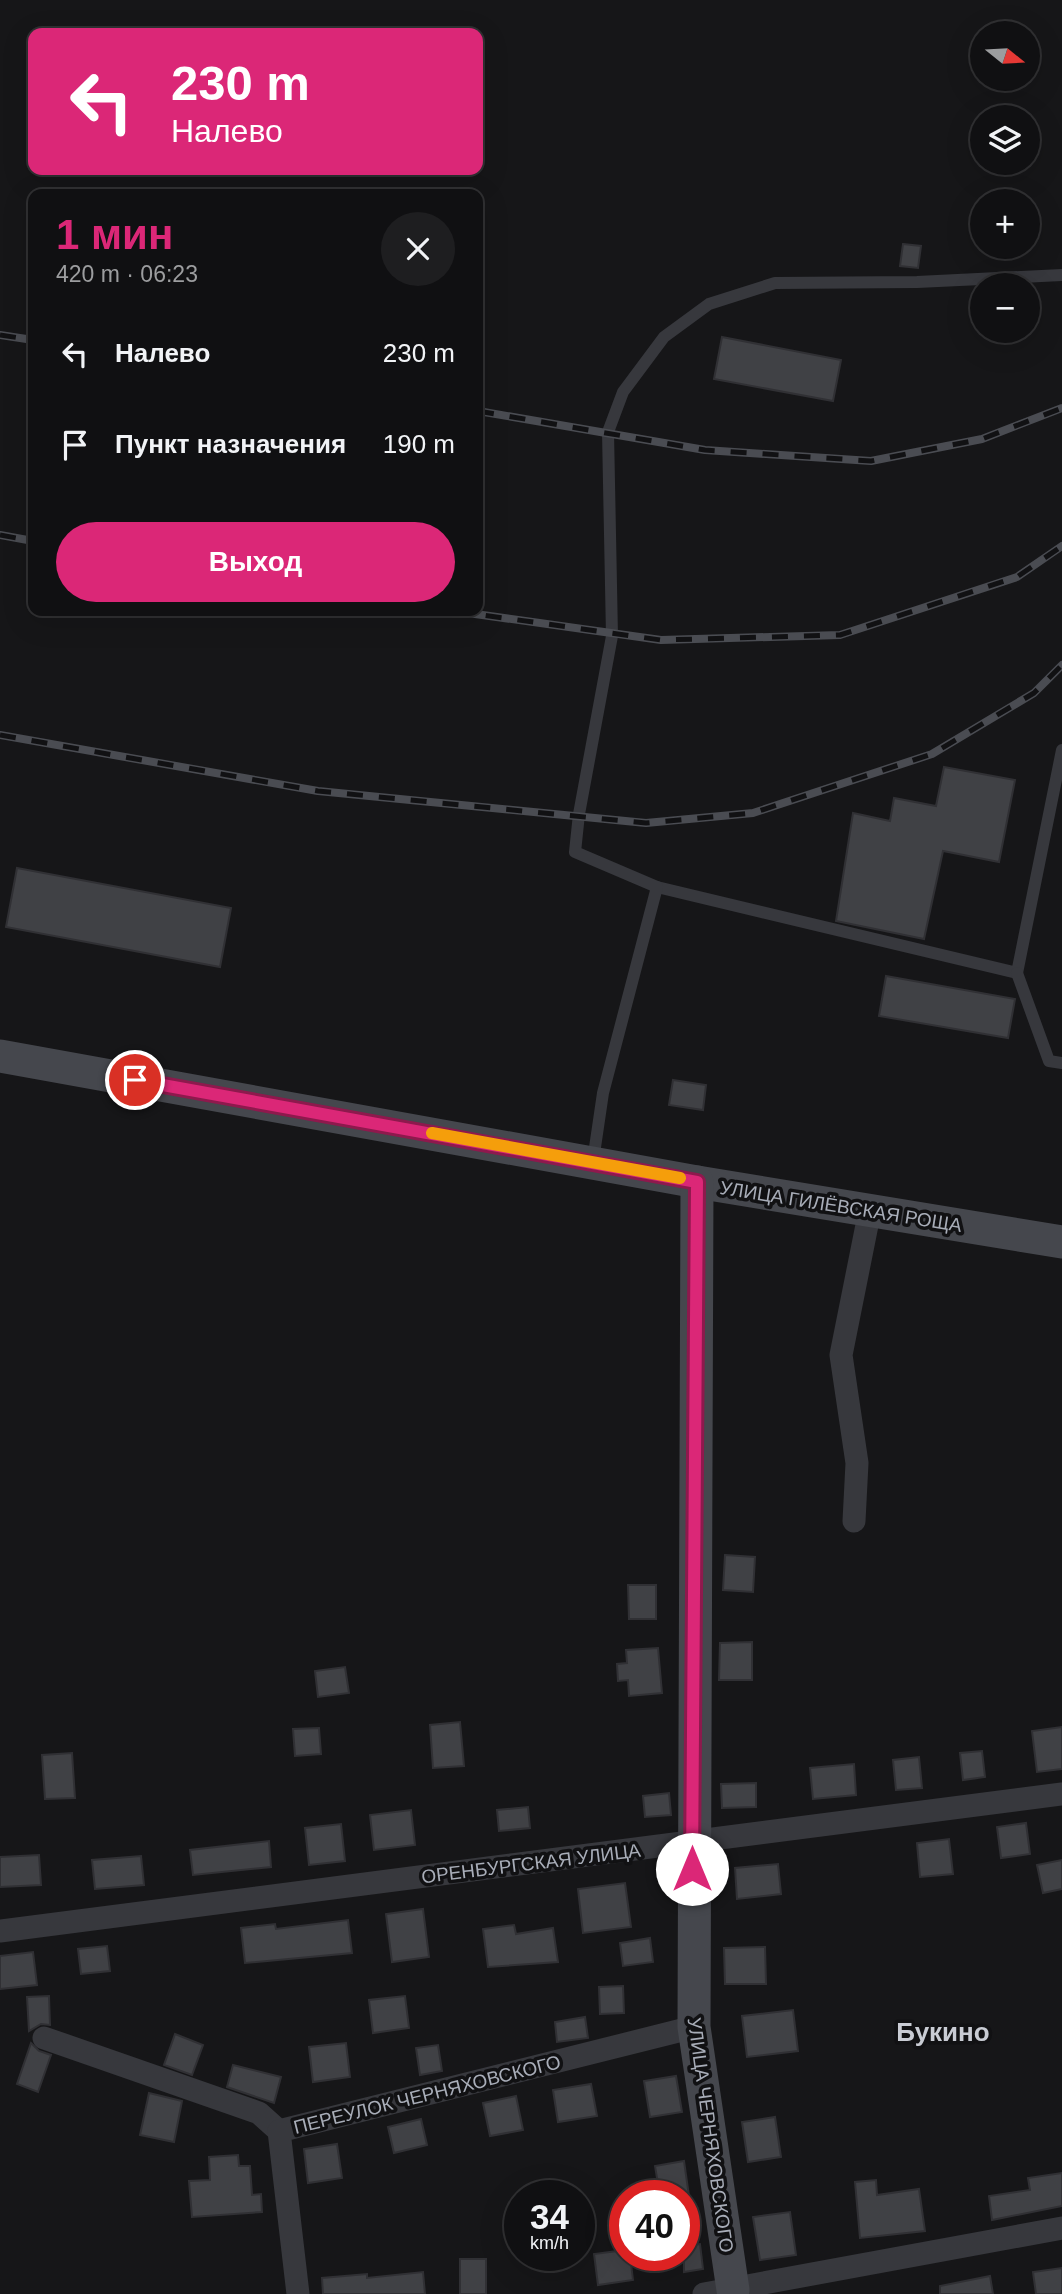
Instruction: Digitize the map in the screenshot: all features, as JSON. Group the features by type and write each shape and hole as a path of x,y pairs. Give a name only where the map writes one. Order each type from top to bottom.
{"street":[{"name":"УЛИЦА ГИЛЁВСКАЯ РОЩА","path":"0,1056 593,1161 697,1182 1062,1242"},
{"name":"УЛИЦА ЧЕРНЯХОВСКОГО","path":"697,1182 692,1843 694,2027 718,2292"},
{"path":"855,1521 857,1463 841,1355 870,1210"},
{"name":"ОРЕНБУРГСКАЯ УЛИЦА","path":"0,1931 1062,1794"},
{"name":"ПЕРЕУЛОК ЧЕРНЯХОВСКОГО","path":"298,2294 279,2131 694,2027"},
{"path":"44,2038 259,2113 279,2131"},
{"path":"718,2292 1062,2228"}],"lane":[{"path":"1017,973 656,887 575,852 579,814 612,636 608,432 623,392 664,337 709,304 775,284 917,282 1062,275"},
{"path":"1062,750 1017,973 1049,1060 1062,1063"},
{"path":"593,1161 603,1093 656,887"}],"building":[{"path":"903,244 921,246 918,268 900,266"},
{"path":"722,337 841,360 833,401 714,379"},
{"path":"944,767 1015,780 999,862 943,851 924,939 836,921 853,813 890,821 894,798 936,806"},
{"path":"17,868 231,908 220,967 6,927"},
{"path":"886,976 1015,999 1008,1038 879,1016"},
{"path":"673,1080 706,1085 703,1110 669,1105"},
{"path":"725,1555 755,1557 753,1592 723,1590"},
{"path":"628,1585 656,1585 656,1619 629,1619"},
{"path":"752,1642 752,1680 719,1680 720,1643"},
{"path":"658,1648 662,1693 629,1696 628,1680 618,1681 617,1664 627,1663 626,1650"},
{"path":"345,1667 349,1693 318,1697 315,1671"},
{"path":"460,1722 464,1766 433,1768 430,1725"},
{"path":"1062,1727 1062,1769 1037,1772 1032,1731"},
{"path":"319,1728 321,1754 295,1756 293,1729"},
{"path":"982,1751 985,1777 963,1780 960,1753"},
{"path":"72,1753 75,1798 45,1799 42,1755"},
{"path":"919,1757 922,1788 896,1790 893,1760"},
{"path":"854,1764 856,1795 813,1799 810,1768"},
{"path":"756,1783 756,1807 722,1808 721,1784"},
{"path":"669,1793 671,1815 645,1817 643,1796"},
{"path":"528,1807 530,1828 499,1831 497,1810"},
{"path":"411,1810 415,1845 374,1850 370,1815"},
{"path":"1026,1823 1030,1854 1001,1858 997,1827"},
{"path":"341,1824 345,1861 309,1865 305,1828"},
{"path":"949,1839 953,1874 920,1877 917,1843"},
{"path":"269,1841 271,1867 193,1875 190,1850"},
{"path":"39,1855 41,1885 0,1887 0,1857"},
{"path":"141,1856 144,1885 95,1889 92,1860"},
{"path":"1062,1860 1062,1889 1043,1893 1037,1865"},
{"path":"778,1864 781,1894 737,1899 735,1868"},
{"path":"625,1883 631,1927 583,1933 578,1889"},
{"path":"423,1909 429,1957 392,1962 386,1914"},
{"path":"348,1920 352,1953 245,1963 241,1928 275,1924 276,1929"},
{"path":"514,1925 516,1934 553,1928 558,1962 488,1967 483,1929"},
{"path":"650,1938 653,1962 623,1966 620,1943"},
{"path":"107,1946 110,1971 81,1974 78,1949"},
{"path":"765,1947 766,1984 725,1984 724,1948"},
{"path":"33,1952 37,1985 0,1989 0,1956"},
{"path":"623,1986 624,2013 600,2014 599,1987"},
{"path":"49,1996 50,2025 41,2024 29,2031 27,1997"},
{"path":"405,1996 409,2028 373,2033 369,2000"},
{"path":"793,2010 798,2051 747,2057 742,2016"},
{"path":"585,2017 588,2038 557,2042 555,2022"},
{"path":"175,2034 203,2045 192,2075 164,2065"},
{"path":"31,2043 39,2051 51,2055 38,2092 17,2084"},
{"path":"346,2043 350,2077 313,2082 309,2047"},
{"path":"438,2045 442,2071 420,2075 416,2048"},
{"path":"233,2065 281,2077 274,2103 227,2087"},
{"path":"676,2076 682,2112 650,2117 644,2081"},
{"path":"591,2084 597,2116 558,2122 553,2090"},
{"path":"149,2093 182,2101 174,2142 140,2135"},
{"path":"516,2096 523,2130 490,2136 483,2103"},
{"path":"775,2117 781,2157 748,2162 742,2122"},
{"path":"421,2119 427,2145 394,2153 388,2127"},
{"path":"337,2144 342,2178 308,2183 304,2149"},
{"path":"238,2155 239,2166 250,2166 252,2195 261,2194 262,2212 192,2217 189,2181 210,2180 209,2157"},
{"path":"684,2161 687,2180 657,2180 655,2166"},
{"path":"1062,2173 1062,2206 992,2220 989,2196 1030,2190 1028,2178"},
{"path":"876,2180 877,2195 919,2189 925,2231 860,2238 855,2182"},
{"path":"790,2212 796,2255 760,2260 753,2217"},
{"path":"700,2244 703,2269 700,2269"},
{"path":"609,2252 609,2271 632,2271 633,2280 598,2285 595,2254"},
{"path":"460,2259 486,2259 486,2294 460,2294"},
{"path":"1062,2268 1062,2294 1036,2294 1033,2272"},
{"path":"423,2272 425,2294 323,2294 322,2278 367,2274 367,2278"},
{"path":"990,2276 993,2294 940,2294 940,2286"}],"railway":[{"path":"0,335 28,339"},
{"path":"483,412 705,450 871,461 982,439 1062,408"},
{"path":"0,535 28,540"},
{"path":"483,615 661,640 840,635 1017,577 1062,546"},
{"path":"0,735 318,791 646,823 753,813 932,754 1034,693 1062,665"}],"slow traffic":[{"path":"432,1133 680,1178"}],"district":[{"name":"Букино","path":"943,2032"}],"route":[{"path":"135,1080 697,1182 692,1869"}]}
